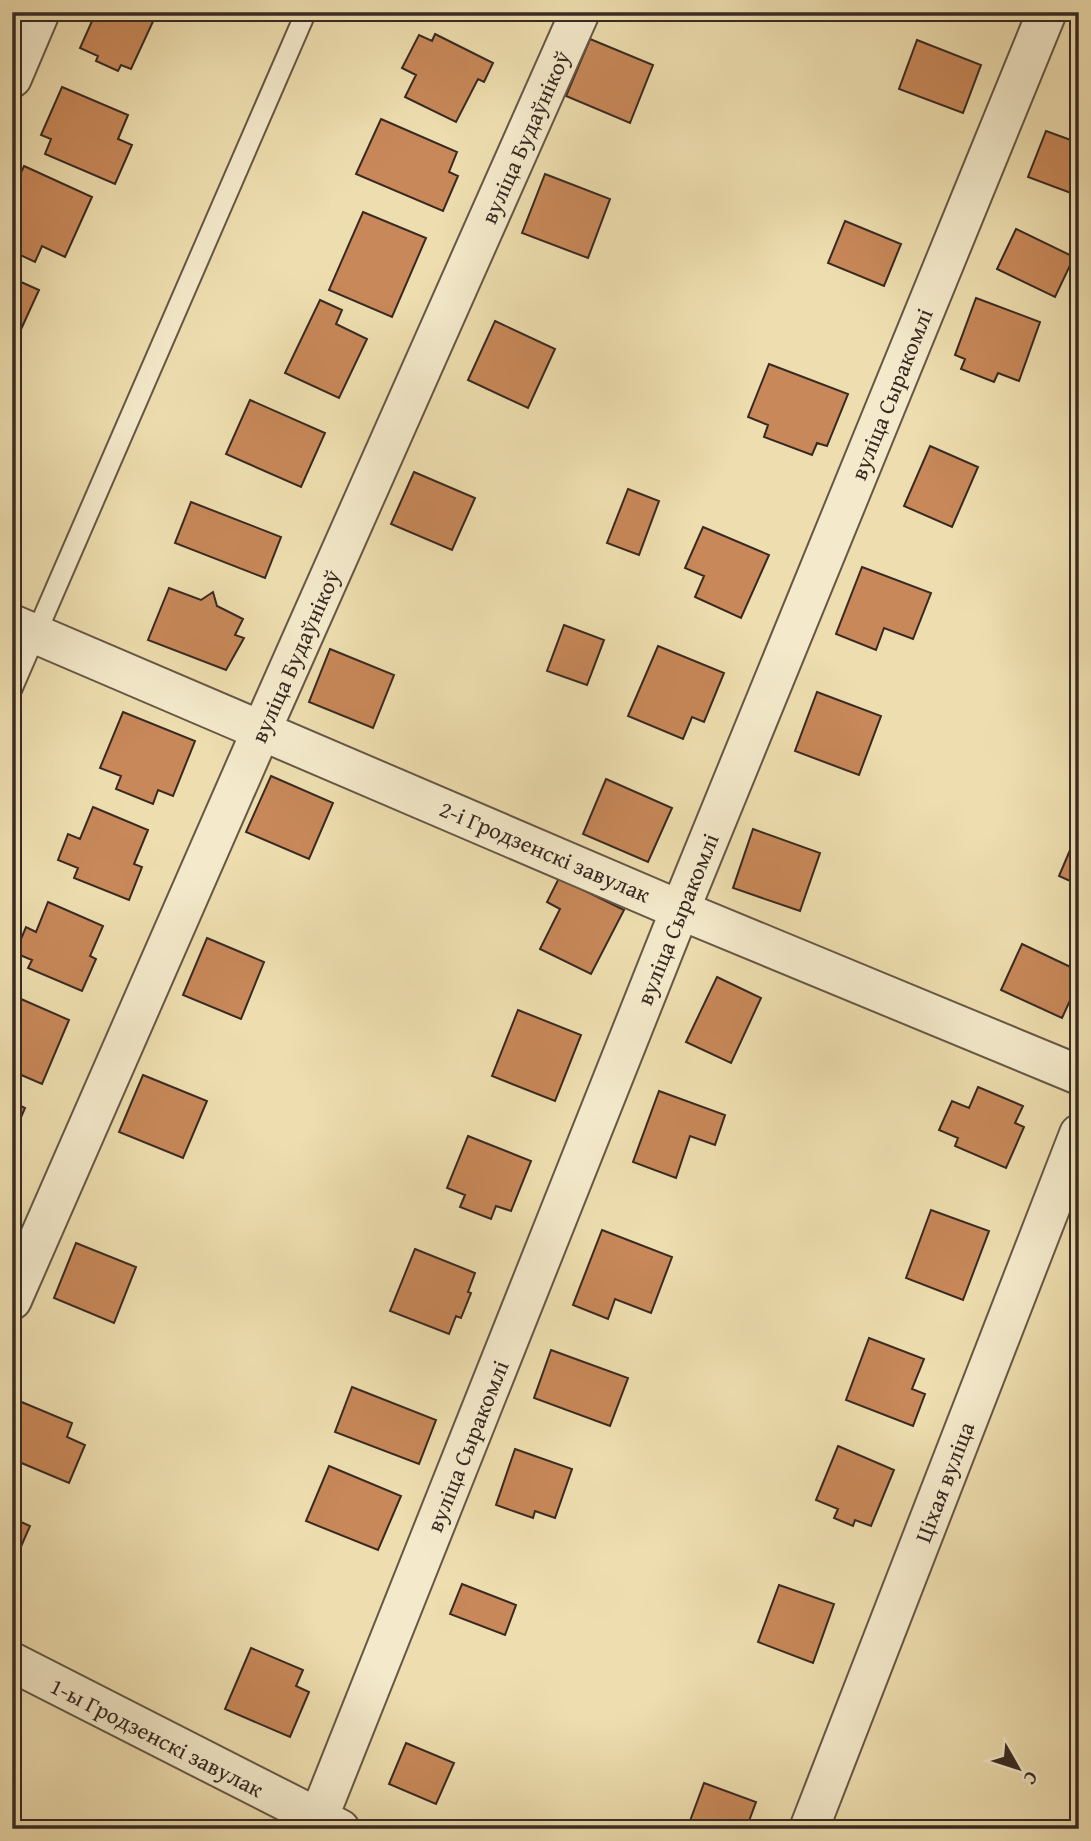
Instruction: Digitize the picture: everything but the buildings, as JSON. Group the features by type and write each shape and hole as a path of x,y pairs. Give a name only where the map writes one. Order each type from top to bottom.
{"street":[{"path":"12,78 40,12"},
{"name":"вуліца Будаўнікоў","path":"12,1300 580,12"},
{"name":"вуліца Сыракомлі","path":"324,1826 680,910 1047,12"},
{"name":"2-і Гродзенскі завулак","path":"24,629 680,910 1079,1075"},
{"name":"Ціхая вуліца","path":"809,1829 1079,1134"},
{"name":"1-ы Гродзенскі завулак","path":"12,1662 324,1826"}],"lane":[{"path":"12,689 24,629 306,12"}]}
